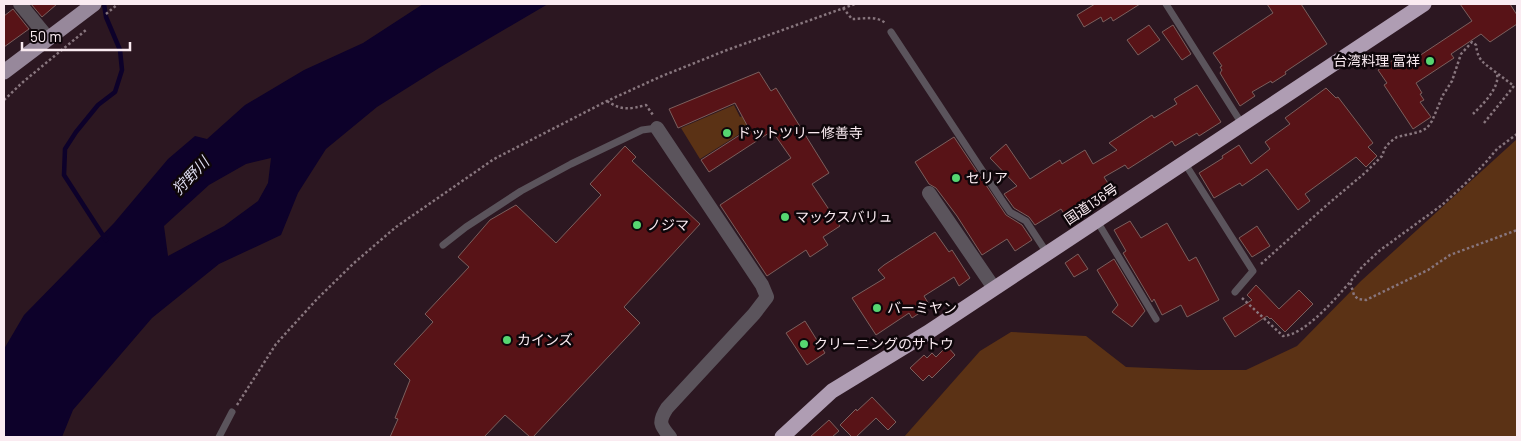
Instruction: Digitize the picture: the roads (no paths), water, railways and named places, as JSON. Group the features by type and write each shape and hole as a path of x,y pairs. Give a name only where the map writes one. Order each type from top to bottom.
{"highway":[{"name":"国道136号","path":"782,437 832,391 927,333 1424,4"}],"main road":[{"path":"4,72 48,38 94,10"}],"street":[{"path":"20,4 48,38"},
{"path":"657,128 762,285 768,297 667,408 661,417 661,426 670,437"},
{"path":"928,193 994,288"}],"lane":[{"path":"1166,4 1242,124"},
{"path":"891,32 1010,212 1026,221 1047,253"},
{"path":"442,245 521,191 571,164 642,130 657,128"},
{"path":"1184,162 1252,271 1235,292"},
{"path":"1096,220 1156,319"},
{"path":"219,437 232,412"}],"water":[{"name":"狩野川","path":"423,4 548,4 377,107 326,149 298,193 281,235 219,264 152,318 73,410 62,437 4,437 4,349 24,315 114,223 168,159 195,136 207,139 245,105 304,70 363,43","holes":["271,158 268,183 258,201 224,226 168,256 164,226 209,185 246,164"]}],"waterway":[{"path":"104,4 106,17 120,50 122,70 115,92 98,105 65,149 64,175 106,240"}],"place":[{"name":"台湾料理 富祥","path":"1430,61"},
{"name":"ドットツリー修善寺","path":"727,133"},
{"name":"セリア","path":"956,178"},
{"name":"マックスバリュ","path":"785,217"},
{"name":"ノジマ","path":"637,225"},
{"name":"バーミヤン","path":"877,308"},
{"name":"カインズ","path":"507,340"},
{"name":"クリーニングのサトウ","path":"804,344"}]}
